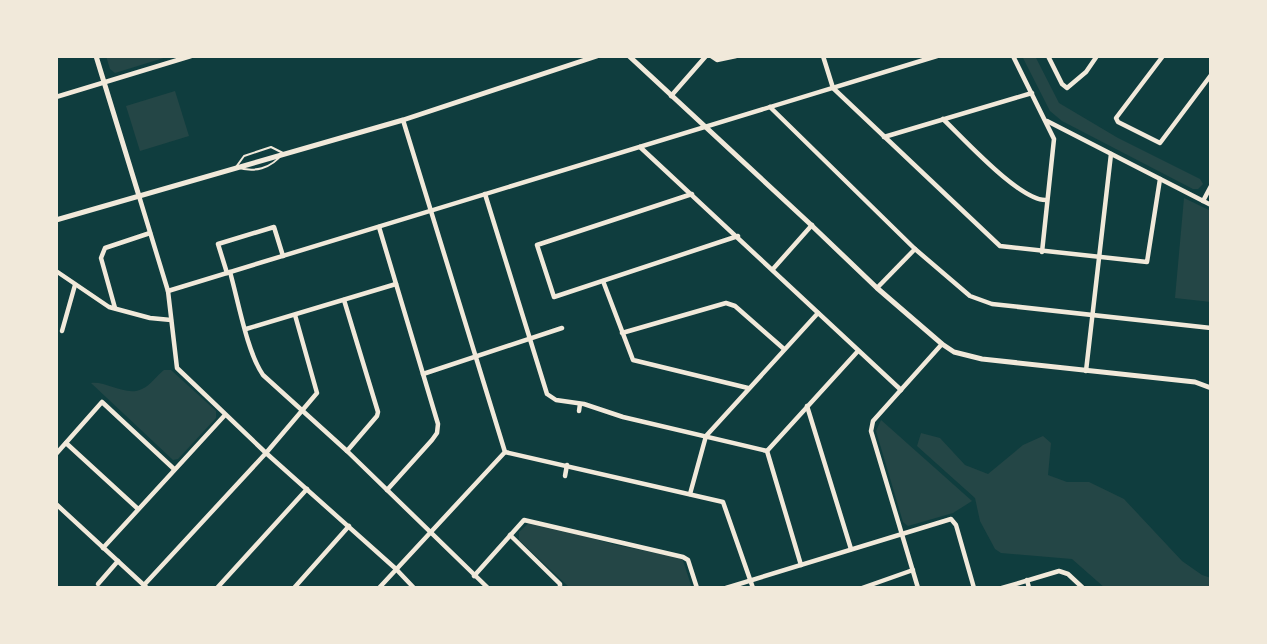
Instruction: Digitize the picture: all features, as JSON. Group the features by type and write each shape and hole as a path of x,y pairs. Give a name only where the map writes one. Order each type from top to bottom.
{"street":[{"path":"96,56 168,291 177,368 414,588"},
{"path":"56,97 191,56"},
{"path":"56,220 402,120 597,56"},
{"path":"629,56 877,288 954,352 982,359 1195,382 1211,388"},
{"path":"671,96 709,56 717,60 736,56"},
{"path":"823,56 833,88 1000,246 1147,262 1160,179"},
{"path":"168,291 937,56"},
{"path":"1013,56 1054,139 1042,252"},
{"path":"1048,56 1062,84 1067,88 1086,72 1097,56"},
{"path":"1163,56 1116,118 1118,122 1160,144 1211,75"},
{"path":"884,137 1032,93"},
{"path":"770,107 915,249 970,296 992,304 1211,328"},
{"path":"942,119 1019,190 1038,200 1046,200"},
{"path":"402,120 505,452"},
{"path":"1046,120 1211,205"},
{"path":"640,147 901,390"},
{"path":"1086,371 1111,154"},
{"path":"1203,201 1211,186"},
{"path":"485,194 547,394 556,400 767,451"},
{"path":"692,194 537,245 554,297 738,236"},
{"path":"773,269 812,225"},
{"path":"283,256 274,227 218,244 257,367 347,450 488,588"},
{"path":"379,227 438,424 437,433 387,490"},
{"path":"116,309 101,258 102,251 150,233"},
{"path":"877,288 915,249"},
{"path":"56,271 108,307 150,318 171,320"},
{"path":"603,281 633,360 748,388"},
{"path":"246,328 396,284"},
{"path":"62,331 75,285"},
{"path":"344,300 378,412 347,450"},
{"path":"622,333 726,303 735,306 784,349"},
{"path":"690,494 706,436 818,313"},
{"path":"56,503 146,586 304,411 317,393 295,315"},
{"path":"423,373 562,328"},
{"path":"918,588 871,431 873,421 942,344"},
{"path":"767,451 858,351"},
{"path":"56,454 102,402 174,468"},
{"path":"579,411 580,404"},
{"path":"807,406 851,550"},
{"path":"103,548 225,415"},
{"path":"66,443 138,509"},
{"path":"767,451 801,565"},
{"path":"505,452 723,502 753,588"},
{"path":"379,588 505,452"},
{"path":"565,476 567,466"},
{"path":"217,588 307,489"},
{"path":"726,588 951,519 956,525 974,588"},
{"path":"474,576 524,520 683,557 688,560 697,588"},
{"path":"294,588 349,526"},
{"path":"510,536 560,584 560,588"},
{"path":"98,584 118,561"},
{"path":"863,588 913,570"},
{"path":"1002,588 1059,571 1068,574 1083,588"},
{"path":"1027,580 1029,588"}],"lane":[{"path":"236,167 244,156 271,146 283,153"}],"shaded area":[{"path":"106,56 170,56 115,73 110,69"},
{"path":"1022,56 1035,56 1059,103 1118,138 1200,179 1203,184 1198,189 1193,189 1062,121 1050,111"},
{"path":"175,91 189,136 140,151 126,106"},
{"path":"1184,198 1211,211 1211,302 1175,298"},
{"path":"164,370 171,370 216,411 216,418 178,459 173,460 91,383 136,391 148,385"},
{"path":"881,420 972,501 953,513 908,526 903,522 876,431"},
{"path":"921,433 940,438 965,465 988,474 1023,445 1043,436 1051,443 1048,475 1067,482 1089,482 1124,499 1182,561 1211,578 1211,588 1105,588 1072,559 1001,553 995,549 980,521 975,498 917,446"},
{"path":"531,521 616,545 682,558 692,588 570,588 519,540 519,532"}]}
